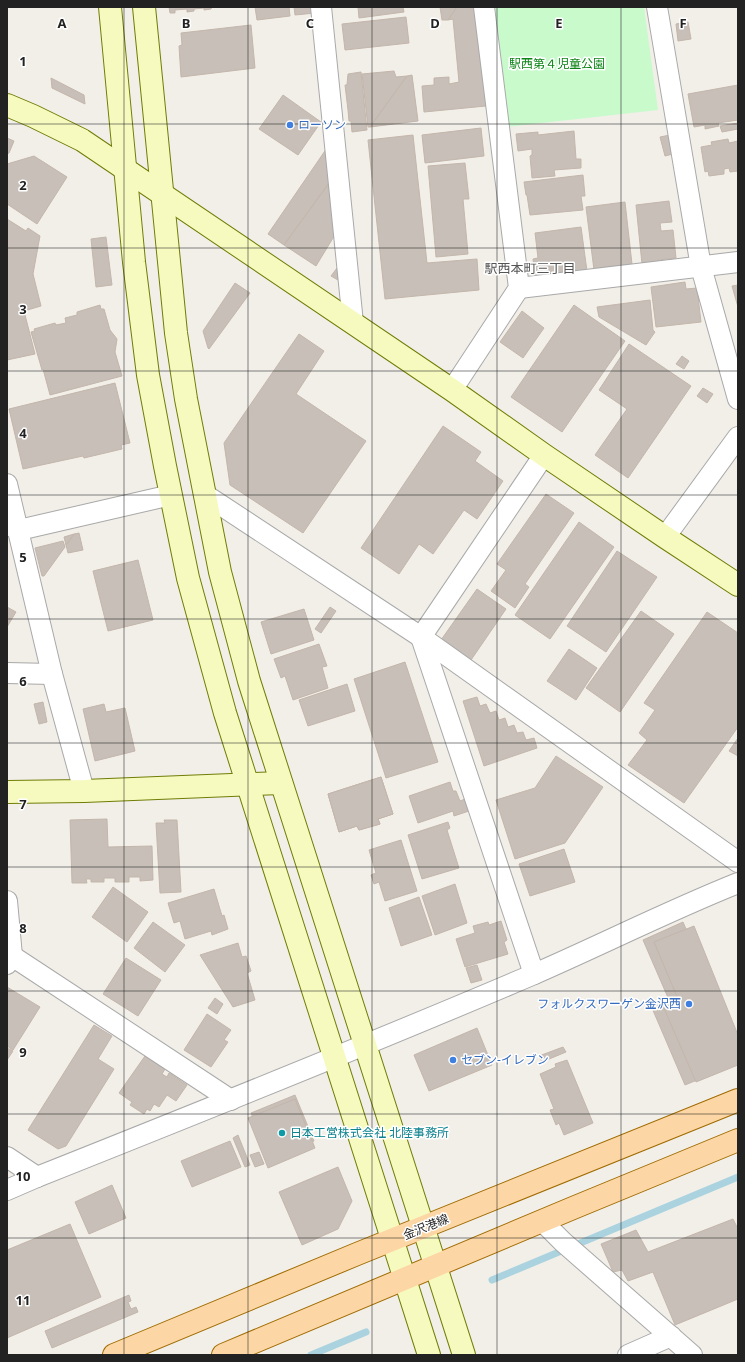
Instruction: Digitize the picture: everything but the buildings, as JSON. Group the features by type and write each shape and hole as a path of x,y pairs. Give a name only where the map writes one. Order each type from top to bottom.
{"main road":[{"name":"金沢港線","path":"114,1355 392,1240 738,1100"},
{"path":"223,1355 404,1278 738,1140"}],"street":[{"path":"110,7 134,262 148,375 188,578 225,713 429,1355"},
{"path":"144,7 176,333 186,399 220,572 249,681 464,1355"},
{"path":"321,7 353,322"},
{"path":"452,390 519,288 484,7"},
{"path":"657,7 701,267 738,399"},
{"path":"7,105 82,140 353,322 665,537 738,584"},
{"path":"519,288 738,262"},
{"path":"665,537 738,437"},
{"path":"421,637 544,455"},
{"path":"7,484 13,527 84,791"},
{"path":"204,494 421,637 738,862"},
{"path":"13,527 171,495"},
{"path":"421,637 534,974"},
{"path":"7,674 52,674"},
{"path":"7,792 84,791 282,783"},
{"path":"7,1190 365,1045 534,974 738,883"},
{"path":"7,901 10,960 231,1100"},
{"path":"7,1157 37,1177"},
{"path":"542,1221 569,1247 692,1355"},
{"path":"628,1355 671,1336"}],"green space":[{"name":"駅西第４児童公園","path":"493,7 644,7 658,110 505,127"}],"waterway":[{"path":"492,1280 738,1177"},
{"path":"311,1355 366,1332"}],"place":[{"name":"ローソン","path":"290,125"},
{"name":"フォルクスワーゲン金沢西","path":"689,1004"},
{"name":"セブン-イレブン","path":"453,1060"},
{"name":"日本工営株式会社 北陸事務所","path":"282,1133"}],"district":[{"name":"駅西本町三丁目","path":"530,268"}]}
